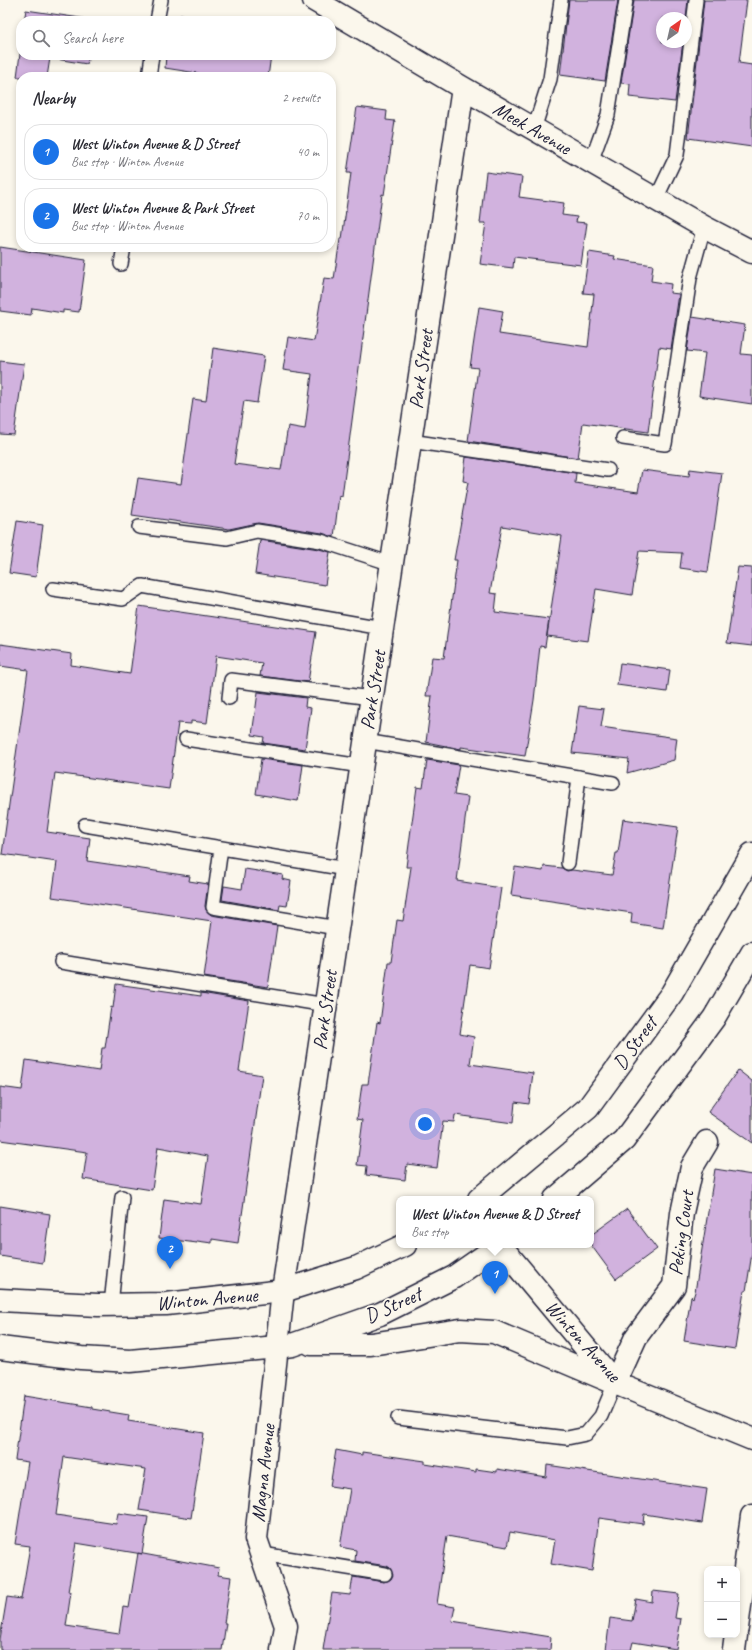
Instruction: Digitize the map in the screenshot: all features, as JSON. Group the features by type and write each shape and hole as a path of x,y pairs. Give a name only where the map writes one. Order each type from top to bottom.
{"street":[{"name":"Meek Avenue","path":"314,0 591,162 704,227 752,252"},
{"name":"Park Street","path":"283,1292 463,88"},
{"name":"D Street","path":"483,1196 588,1108 672,993 752,854"},
{"path":"559,1196 624,1140 714,1018 752,953"},
{"name":"Peking Court","path":"615,1383 636,1337 674,1286 682,1213 692,1167 707,1142"},
{"name":"Winton Avenue","path":"0,1300 111,1305 166,1304 283,1292 356,1268 399,1248"},
{"name":"D Street","path":"284,1346 380,1314 454,1277 496,1248"},
{"name":"Winton Avenue","path":"502,1248 615,1383 752,1439"},
{"name":"Magna Avenue","path":"282,1650 286,1626 256,1539 284,1346 283,1292"},
{"path":"0,1348 81,1358 130,1361 284,1346 371,1344 460,1330 494,1332 615,1383"},
{"path":"740,1606 752,1516"},
{"path":"734,1650 736,1638"}],"lane":[{"path":"158,16 161,0"},
{"path":"534,129 550,80 561,0"},
{"path":"591,162 608,115 626,0"},
{"path":"656,199 677,155 696,0"},
{"path":"150,72 151,60"},
{"path":"623,438 665,444 690,278 704,227"},
{"path":"121,264 123,252"},
{"path":"410,441 608,470"},
{"path":"139,527 227,538 257,531 321,541 392,564"},
{"path":"53,589 123,599 142,586 382,628"},
{"path":"229,698 231,680 371,698"},
{"path":"186,739 361,766"},
{"path":"365,741 614,783"},
{"path":"568,862 579,777"},
{"path":"85,824 346,868"},
{"path":"221,848 213,907 337,928"},
{"path":"61,962 326,1005"},
{"path":"111,1305 122,1197"},
{"path":"398,1418 567,1438 586,1434 601,1416 615,1383"},
{"path":"262,1554 385,1574"}],"building":[{"path":"569,0 618,0 605,81 560,75"},
{"path":"634,0 688,0 687,12 656,12 656,48 682,48 675,102 629,97 630,84 621,83"},
{"path":"704,0 747,0 739,63 752,65 752,147 688,138"},
{"path":"26,10 67,16 25,16"},
{"path":"19,60 50,60 48,72 18,72"},
{"path":"62,60 88,60 87,64"},
{"path":"166,60 270,60 269,72 190,72 165,68"},
{"path":"357,107 387,111 386,120 395,121 384,195 382,194 342,496 339,495 334,537 322,533 258,523 229,529 132,515 138,478 181,484 193,399 206,401 213,348 264,356 257,403 244,401 234,464 281,470 288,426 305,429 312,374 283,370 288,337 314,341 324,278 334,279 340,239 342,239 351,173 347,173"},
{"path":"486,172 522,177 519,197 564,203 562,215 577,217 576,222 587,223 581,265 514,257 513,268 480,264 486,223 480,223"},
{"path":"0,247 16,249 16,252 33,252 86,260 79,312 63,310 63,313 32,308 31,315 0,311"},
{"path":"589,252 615,256 614,259 653,265 651,281 671,284 670,293 679,294 671,349 659,347 648,432 583,423 578,458 468,441 478,368 470,367 479,307 503,311 499,334 588,347 594,294 583,293"},
{"path":"692,317 745,325 741,354 752,355 752,404 699,396 705,353 687,351"},
{"path":"0,361 24,364 14,435 0,434"},
{"path":"466,457 576,473 575,483 638,492 642,470 689,476 690,469 722,473 708,572 680,568 682,553 639,551 632,595 596,589 588,641 547,636 562,536 502,526 490,593 497,594 495,612 549,619 545,647 540,646 534,700 525,756 461,747 461,749 426,742 432,696 426,696 432,657 444,658 457,560 454,560 468,482 463,481"},
{"path":"17,521 43,525 36,577 9,573"},
{"path":"260,540 330,552 325,585 255,574"},
{"path":"738,567 752,568 752,646 727,643"},
{"path":"139,606 316,632 308,682 260,676 262,663 216,656 207,723 191,721 191,724 178,723 169,789 55,773 47,832 90,838 87,861 190,876 189,881 208,884 205,906 206,910 211,915 277,926 268,987 204,977 212,921 52,897 57,862 2,854 28,670 0,666 0,644 72,654 71,665 130,674"},
{"path":"620,663 670,670 667,692 617,685"},
{"path":"258,692 306,698 305,707 311,708 305,749 263,743 264,737 252,735"},
{"path":"579,706 604,709 601,727 677,738 674,760 627,773 629,759 572,753"},
{"path":"261,759 303,765 298,801 256,794"},
{"path":"427,760 459,765 454,795 468,797 457,881 501,888 489,968 470,965 460,1034 474,1037 470,1064 533,1073 529,1104 515,1102 513,1123 455,1115 454,1122 443,1121 437,1168 407,1164 405,1180 366,1175 367,1166 357,1165 363,1120 357,1119 362,1084 368,1084 377,1022 380,1023 388,962 391,962 397,920 403,921 411,867 406,867 417,787 423,788"},
{"path":"623,819 678,827 663,928 631,923 632,913 511,895 515,867 543,871 544,866 562,868 567,871 572,870 612,875 616,853 618,853"},
{"path":"245,869 283,875 282,879 291,881 287,906 280,905 279,910 222,900 224,886 242,889"},
{"path":"116,984 201,996 201,993 249,1001 239,1071 262,1075 238,1243 212,1239 212,1243 197,1241 197,1243 159,1238 164,1199 201,1204 208,1156 158,1147 152,1190 83,1179 87,1152 0,1140 0,1087 22,1090 26,1060 99,1071 102,1048 105,1048 111,1007 113,1008"},
{"path":"738,1070 752,1081 752,1143 708,1112"},
{"path":"715,1169 752,1175 752,1253 746,1291 744,1291 735,1349 684,1341 691,1296 693,1298 695,1292"},
{"path":"0,1206 50,1214 43,1263 0,1256"},
{"path":"627,1209 657,1249 616,1279 593,1248 594,1233"},
{"path":"24,1396 92,1407 92,1409 129,1415 128,1421 204,1433 191,1518 139,1510 146,1469 64,1457 56,1515 116,1524 118,1513 148,1517 142,1554 219,1568 218,1575 231,1577 224,1623 226,1623 222,1650 0,1650 0,1639 7,1597 21,1599 30,1546 15,1544 28,1462 15,1460","holes":["76,1543 138,1553 129,1608 123,1607 119,1634 66,1626 71,1592 68,1592"]},
{"path":"336,1450 362,1455 362,1452 425,1461 425,1464 476,1472 476,1469 497,1472 497,1469 546,1477 547,1465 707,1489 702,1523 644,1514 643,1524 599,1518 592,1571 551,1564 555,1540 510,1532 507,1547 447,1536 437,1604 455,1607 452,1621 551,1637 550,1650 323,1650 332,1593 350,1595 353,1577 384,1582 391,1579 393,1575 390,1568 387,1566 355,1561 356,1550 340,1547 350,1489 330,1486"},
{"path":"653,1591 679,1594 675,1618 681,1619 676,1649 633,1642 631,1650 606,1650 610,1618 632,1621 636,1599 652,1602"}],"place":[{"name":"West Winton Avenue & Park Street","path":"170,1269"},
{"name":"West Winton Avenue & D Street","path":"495,1294"}]}
